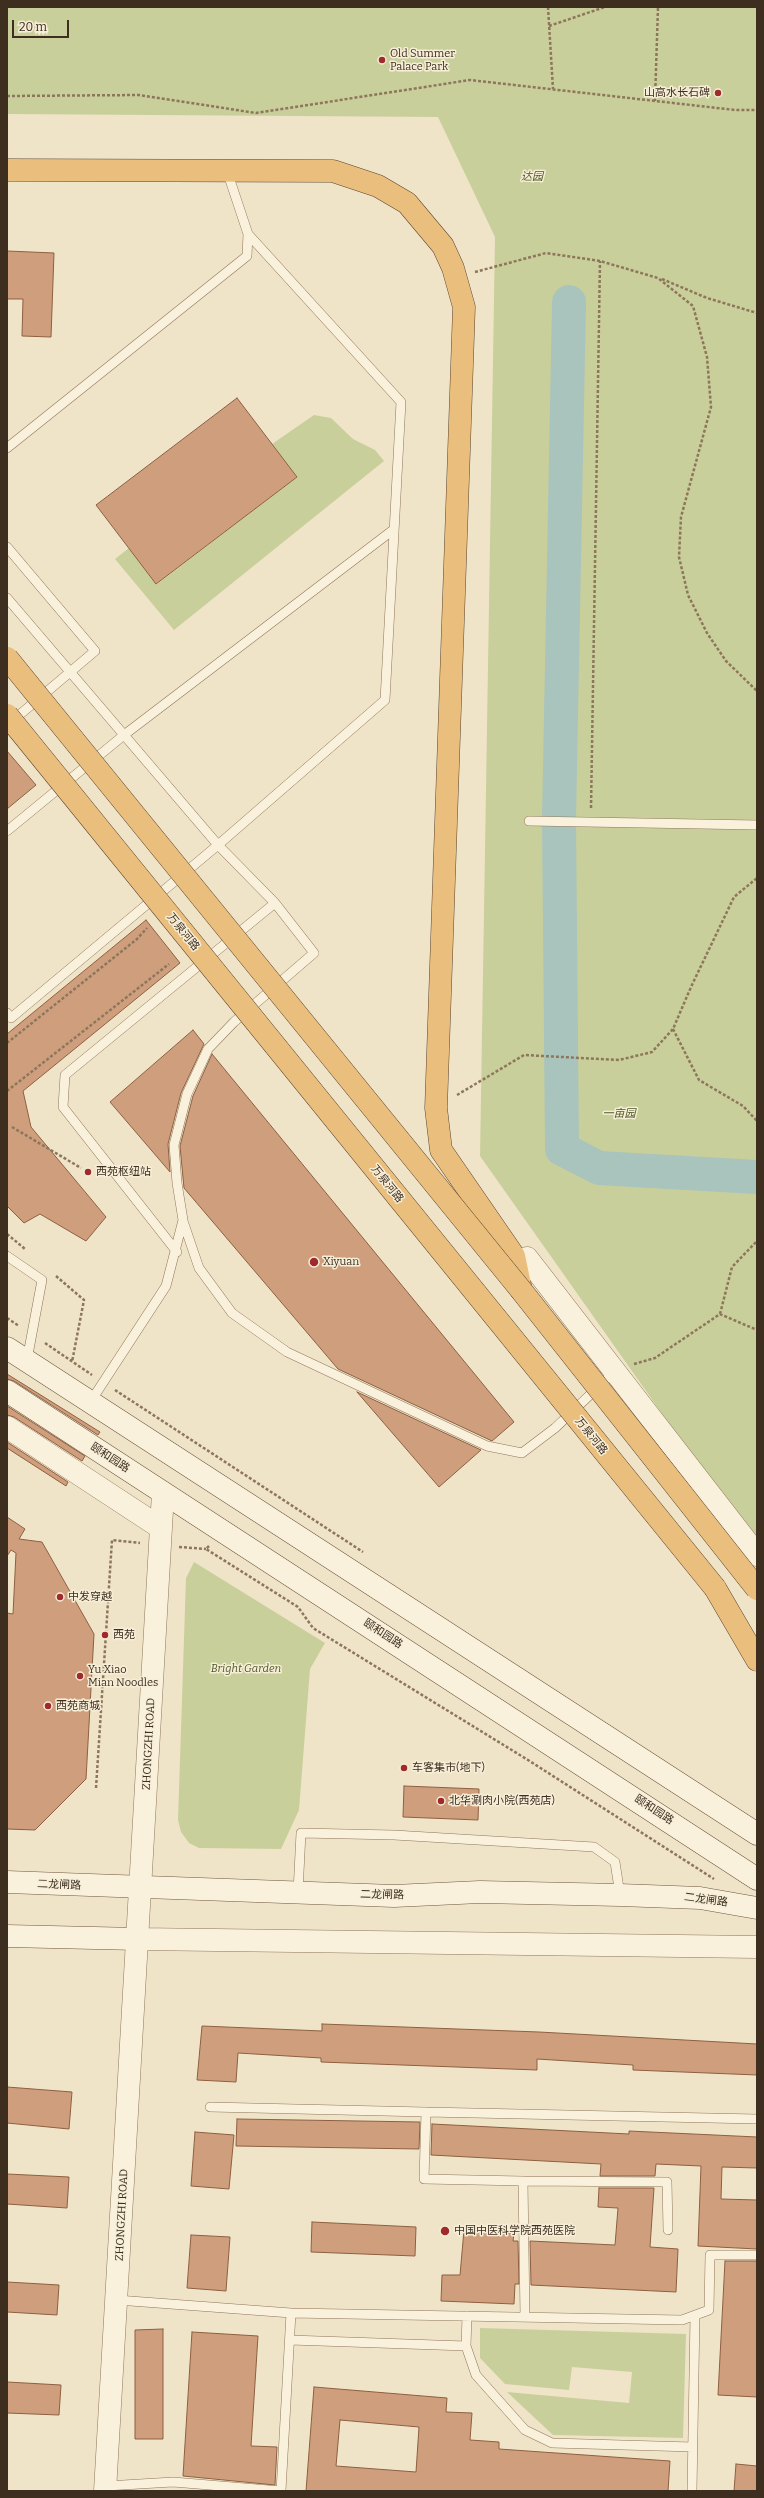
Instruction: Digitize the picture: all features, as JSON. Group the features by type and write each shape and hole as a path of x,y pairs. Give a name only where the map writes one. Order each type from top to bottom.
{"highway":[{"path":"7,170 333,171 378,186 407,203 443,246 453,268 464,307 436,1108 441,1150 514,1256 521,1290"},
{"path":"7,658 521,1290 757,1589"},
{"name":"万泉河路","path":"7,716 714,1588 757,1660"}],"main road":[{"path":"527,1258 615,1371 750,1536 757,1555"},
{"path":"7,1348 91,1401 239,1500 757,1834"},
{"name":"颐和园路","path":"7,1391 537,1734 757,1879"},
{"path":"7,1427 161,1536"},
{"name":"ZHONGZHI ROAD","path":"106,2488 142,1888 163,1493"},
{"name":"二龙闸路","path":"7,1882 394,1896 480,1892 620,1895 700,1898 757,1908"},
{"path":"7,1936 757,1947"}],"lane":[{"path":"7,448 247,256 248,234 227,170"},
{"path":"7,1013 11,1018 218,845 385,700 401,402 248,234"},
{"path":"7,831 124,735 393,530"},
{"path":"7,547 95,651 7,725"},
{"path":"7,598 218,845 275,903 314,952 234,1022 208,1049 187,1094 174,1145 176,1183 183,1220 199,1268 232,1313 287,1352 488,1446 522,1453 555,1428 615,1371"},
{"path":"529,821 757,825"},
{"path":"177,1252 63,1106 65,1075 275,903"},
{"path":"91,1401 147,1318 166,1286 177,1252 183,1220"},
{"path":"7,1256 42,1280 27,1361"},
{"path":"298,1893 301,1833 394,1835 594,1847 615,1862 620,1895"},
{"path":"210,2107 757,2119"},
{"path":"426,2112 424,2179 667,2182 668,2230"},
{"path":"523,2181 525,2317"},
{"path":"117,2300 291,2313 682,2320 709,2310 710,2255 757,2255"},
{"path":"106,2488 173,2486 281,2491 291,2313"},
{"path":"692,2491 695,2315"},
{"path":"467,2316 466,2346 476,2376 525,2430 552,2443 693,2447"},
{"path":"290,2340 466,2346"}],"path":[{"path":"548,7 553,89"},
{"path":"549,26 605,7"},
{"path":"655,101 658,7"},
{"path":"7,96 139,95 256,113 470,80 655,101 757,110"},
{"path":"474,272 546,253 600,261 658,278 707,298 757,313"},
{"path":"591,821 600,261"},
{"path":"658,278 693,306 707,357 711,408 681,517 679,557 682,572 688,596 707,633 726,661 757,691"},
{"path":"436,1108 524,1055 619,1060 652,1052 673,1029 691,987 734,897 757,878"},
{"path":"7,1043 137,939 147,928"},
{"path":"7,1091 168,964"},
{"path":"673,1029 699,1080 743,1106 757,1120"},
{"path":"12,1127 81,1168"},
{"path":"7,1234 27,1251"},
{"path":"615,1371 655,1358 720,1314 732,1267 757,1241"},
{"path":"50,1271 84,1300 72,1362"},
{"path":"720,1314 757,1330"},
{"path":"7,1318 72,1362 252,1478"},
{"path":"96,1788 112,1540 161,1536 206,1549"}],"green space":[{"name":"一亩园","path":"7,7 757,7 757,1548 480,1156 495,237 438,117 7,114"},
{"path":"314,415 331,418 353,439 375,450 384,461 174,630 115,559 129,548 157,584 297,477 272,444"},
{"name":"Bright Garden","path":"194,1562 325,1643 310,1669 299,1810 281,1849 199,1848 189,1843 181,1832 178,1820 186,1578"},
{"path":"480,2328 686,2334 683,2438 553,2435 507,2392 629,2403 632,2372 572,2367 569,2390 505,2384 480,2358"}],"building":[{"path":"7,251 54,253 51,337 22,336 23,299 7,299"},
{"path":"237,398 297,477 156,584 96,505"},
{"path":"7,751 36,785 7,809"},
{"path":"146,920 180,963 23,1091 31,1127 106,1217 86,1241 40,1214 24,1223 7,1206 7,1034"},
{"path":"193,1030 204,1044 181,1093 168,1144 170,1172 110,1102"},
{"name":"Xiyuan","path":"212,1054 514,1422 492,1441 338,1369 184,1188 180,1146 193,1096"},
{"path":"7,1374 100,1432 98,1435 14,1381 7,1379"},
{"path":"357,1392 481,1450 439,1487"},
{"path":"7,1406 85,1456 82,1461 14,1417 7,1415"},
{"path":"7,1442 68,1482 66,1486 7,1448"},
{"name":"西苑商城","path":"7,1517 25,1529 19,1539 42,1542 94,1634 86,1779 35,1830 7,1829 7,1613 13,1614 16,1553 11,1550 7,1556"},
{"path":"404,1786 479,1789 478,1820 403,1817"},
{"path":"322,2024 539,2032 757,2044 757,2075 633,2070 633,2065 537,2059 537,2070 321,2062 321,2058 238,2053 236,2082 197,2080 202,2026 322,2031"},
{"path":"7,2087 72,2092 69,2129 7,2123"},
{"path":"237,2119 420,2122 419,2149 236,2146"},
{"path":"432,2124 629,2134 629,2131 757,2137 757,2168 722,2167 721,2199 757,2200 757,2249 698,2246 701,2166 656,2164 655,2176 600,2176 601,2164 431,2155"},
{"path":"195,2132 234,2135 229,2189 191,2186"},
{"path":"7,2174 69,2177 67,2208 7,2204"},
{"path":"599,2188 654,2188 650,2247 678,2249 676,2292 531,2285 530,2241 615,2245 618,2208 598,2207"},
{"path":"312,2222 416,2227 415,2256 311,2252"},
{"path":"464,2230 514,2234 513,2241 518,2241 519,2284 515,2284 514,2304 441,2301 442,2275 460,2275"},
{"path":"191,2235 230,2237 226,2291 187,2288"},
{"path":"725,2261 757,2261 757,2397 718,2395"},
{"path":"7,2282 59,2285 57,2315 7,2312"},
{"path":"163,2329 163,2439 135,2439 135,2330"},
{"path":"192,2332 258,2336 251,2446 277,2447 275,2485 183,2476"},
{"path":"7,2382 61,2385 59,2415 7,2413"},
{"path":"314,2387 447,2398 446,2412 472,2413 470,2440 499,2442 499,2449 670,2461 668,2491 306,2491","holes":["340,2420 419,2427 416,2472 336,2466"]},
{"path":"736,2464 757,2466 757,2491 734,2491"}],"waterway":[{"path":"569,302 559,818 562,1149 599,1168 757,1177"}],"place":[{"name":"Old Summer Palace Park","path":"382,60"},
{"name":"山高水长石碑","path":"718,93"},
{"name":"西苑枢纽站","path":"88,1172"},
{"name":"Xiyuan","path":"314,1262"},
{"name":"中发穿越","path":"60,1597"},
{"name":"西苑","path":"105,1635"},
{"name":"Yu Xiao Mian Noodles","path":"80,1676"},
{"name":"西苑商城","path":"48,1706"},
{"name":"车客集市(地下)","path":"404,1768"},
{"name":"北华涮肉小院(西苑店)","path":"441,1801"},
{"name":"中国中医科学院西苑医院","path":"445,2231"}],"park label":[{"name":"达园","path":"532,177"}]}
